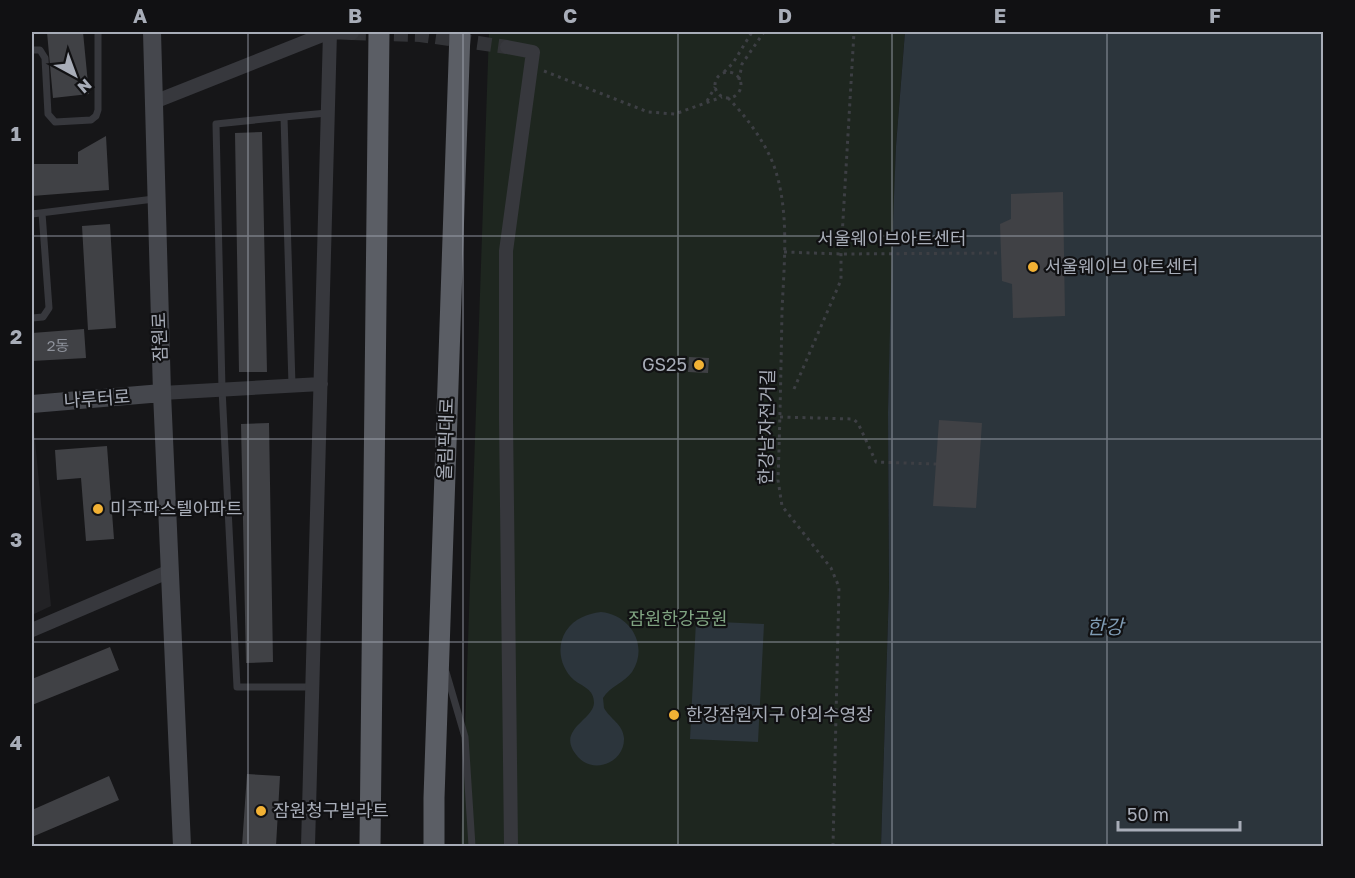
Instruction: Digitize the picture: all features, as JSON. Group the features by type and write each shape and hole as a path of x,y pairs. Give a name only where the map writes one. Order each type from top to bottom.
{"highway":[{"path":"370,846 379,32"},
{"name":"올림픽대로","path":"434,846 460,32"}],"main road":[{"name":"잠원로","path":"152,32 162,393 182,846"},
{"name":"나루터로","path":"32,404 162,393"}],"street":[{"path":"154,102 330,32 352,33"},
{"path":"308,846 330,32"},
{"path":"507,47 533,52 506,251 511,846"},
{"path":"162,393 321,384"},
{"path":"32,630 170,571"}],"lane":[{"path":"32,50 40,50 45,58 48,114 52,120 55,122 91,120 96,116 98,110 98,32"},
{"path":"313,687 237,687 222,389 216,124 327,113"},
{"path":"284,117 292,385"},
{"path":"32,213 157,198"},
{"path":"32,318 43,317 49,308 42,213"},
{"path":"439,646 465,737 472,846"}],"path":[{"path":"707,101 717,79 733,63 752,32"},
{"path":"738,108 737,94 740,87 742,64 764,32"},
{"path":"794,389 842,280 841,254 854,32"},
{"path":"531,66 648,112 675,114 707,101 722,97 728,98 737,94"},
{"path":"723,74 730,73 739,80"},
{"path":"715,87 722,97"},
{"name":"한강남자전거길","path":"728,98 738,108 765,148 773,164 782,206 784,252 778,480 782,506 831,568 839,587 833,846"},
{"name":"서울웨이브아트센터","path":"784,252 1000,253"},
{"path":"780,417 854,419 876,462 936,464"}],"shaded area":[{"path":"32,430 34,430 51,606 32,615"}],"green space":[{"name":"잠원한강공원","path":"489,32 905,32 896,146 888,412 889,588 881,846 461,846"}],"water":[{"name":"한강","path":"905,32 1323,32 1323,846 881,846 889,588 888,412 892,247 896,146"},
{"path":"601,612 612,614 628,625 638,642 639,652 632,672 609,690 603,698 604,708 623,733 623,746 614,759 600,765 592,765 578,757 570,740 572,733 592,709 594,698 590,691 569,675 560,650 563,637 573,623 586,615"},
{"path":"696,621 764,624 758,742 690,739"}],"building":[{"path":"47,32 83,32 89,94 53,98"},
{"path":"262,132 267,372 239,372 235,133"},
{"path":"106,136 109,190 32,196 32,164 78,164 78,152"},
{"name":"서울웨이브 아트센터","path":"1063,192 1065,316 1013,318 1012,284 1002,281 1000,224 1011,219 1011,194"},
{"path":"110,224 116,328 88,330 82,226"},
{"path":"84,329 86,358 32,361 32,333"},
{"name":"GS25","path":"689,357 709,358 708,373 688,372"},
{"path":"939,420 982,423 976,508 933,506"},
{"path":"269,423 273,662 246,663 241,424"},
{"name":"미주파스텔아파트","path":"107,446 114,539 86,541 81,478 57,480 55,450"},
{"path":"110,647 119,670 32,705 32,679"},
{"name":"잠원청구빌라트","path":"247,774 280,776 276,846 242,846"},
{"path":"109,776 119,800 32,837 32,810"}],"tunnel":[{"path":"352,33 420,35 507,47"}],"place":[{"name":"서울웨이브 아트센터","path":"1033,267"},
{"name":"GS25","path":"699,365"},
{"name":"미주파스텔아파트","path":"98,509"},
{"name":"한강잠원지구 야외수영장","path":"674,715"},
{"name":"잠원청구빌라트","path":"261,811"}]}
